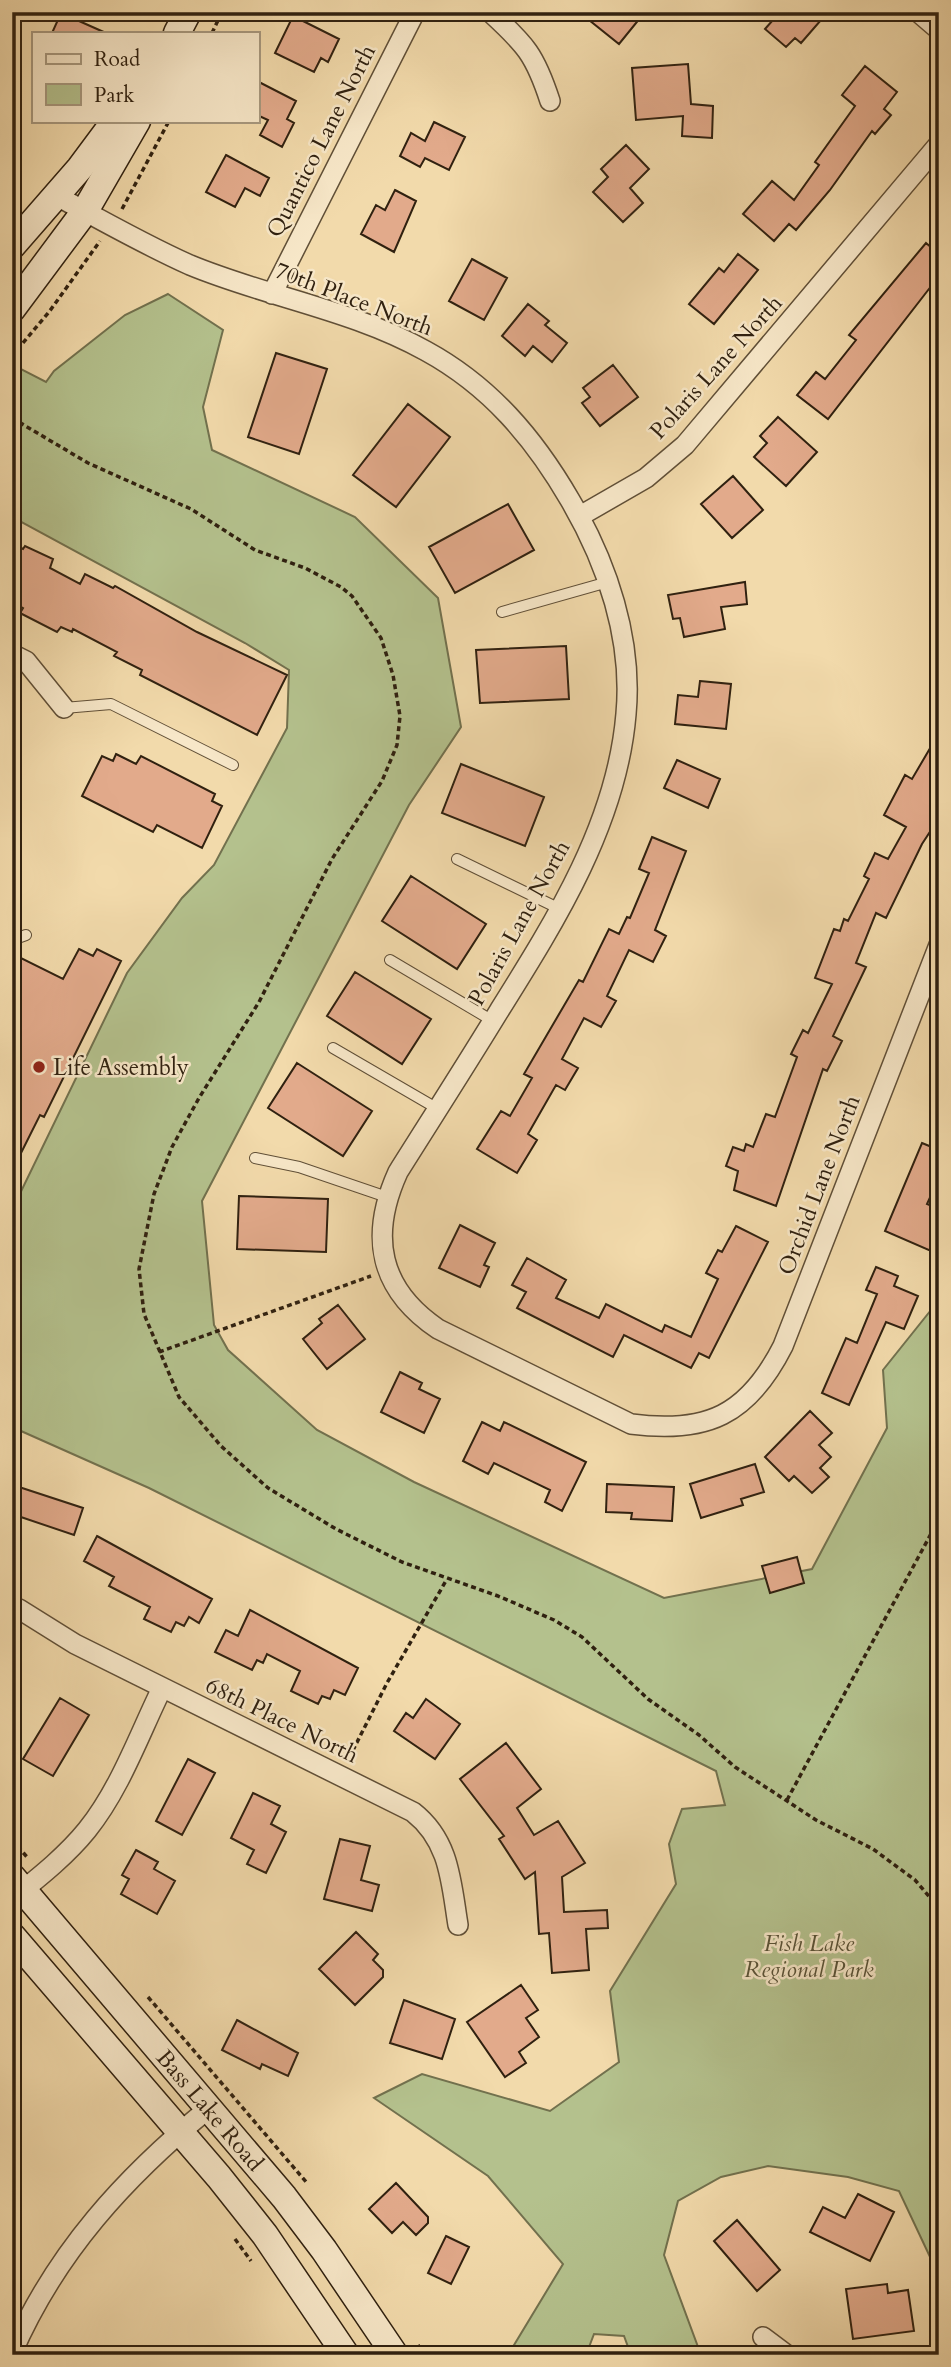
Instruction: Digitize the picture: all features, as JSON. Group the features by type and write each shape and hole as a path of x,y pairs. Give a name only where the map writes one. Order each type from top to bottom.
{"main road":[{"path":"178,32 188,12"},
{"path":"12,246 57,196 114,122"},
{"path":"12,309 85,211 135,122"},
{"name":"Bass Lake Road","path":"19,1881 324,2250 395,2355"},
{"name":"Bass Lake Road","path":"12,1936 265,2235 346,2355"}],"street":[{"name":"Quantico Lane North","path":"272,294 415,12"},
{"path":"490,12 525,44 539,65 550,101"},
{"path":"918,12 939,30"},
{"name":"Polaris Lane North","path":"712,1419 661,1428 631,1424 438,1329 413,1312 397,1290 388,1269 381,1229 387,1197 398,1172 560,909 582,866 605,808 627,712 626,669 609,582 580,516 646,478 685,444 939,145"},
{"name":"70th Place North","path":"57,196 191,265 394,335 453,368 510,415 556,477 580,516"},
{"path":"12,653 26,661 64,708"},
{"name":"Orchid Lane North","path":"712,1419 739,1406 756,1391 767,1377 783,1346 939,944"},
{"name":"68th Place North","path":"19,1609 51,1631 413,1812 429,1825 447,1857 458,1926"},
{"path":"19,1881 74,1846 89,1828 118,1777 162,1688"},
{"path":"12,2353 20,2313 80,2234 117,2190 209,2108"},
{"path":"763,2337 787,2355"}],"lane":[{"path":"502,612 609,582"},
{"path":"64,708 111,704 233,765"},
{"path":"457,859 560,909"},
{"path":"12,940 26,935"},
{"path":"390,960 493,1021"},
{"path":"333,1048 438,1109"},
{"path":"255,1158 299,1167 387,1197"}],"path":[{"path":"212,32 222,12"},
{"path":"118,215 168,122"},
{"path":"12,356 49,312 101,239"},
{"path":"159,1352 388,1269"},
{"path":"787,1800 939,1519"},
{"path":"341,1776 387,1683 447,1579"},
{"path":"12,1840 19,1881"}],"green space":[{"name":"Fish Lake Regional Park","path":"168,294 223,330 203,407 212,450 355,517 438,598 461,727 409,805 202,1201 214,1325 228,1350 317,1430 414,1482 664,1598 812,1569 887,1428 883,1370 939,1300 939,2276 899,2191 848,2177 768,2166 721,2177 678,2201 664,2255 701,2355 631,2355 624,2336 594,2334 586,2355 508,2355 563,2264 488,2176 374,2098 422,2074 550,2111 619,2062 610,1991 676,1884 669,1844 682,1809 725,1805 716,1771 149,1488 12,1427 12,1210 127,973 182,898 214,865 287,728 289,670 245,643 12,517 12,387 21,369 46,382 54,371 125,315"}],"building":[{"path":"579,12 645,12 619,44"},
{"path":"780,12 828,12 801,43 795,38 786,47 765,29"},
{"path":"61,13 104,32 52,32"},
{"path":"293,16 339,39 328,62 321,58 314,72 275,53"},
{"path":"688,64 691,104 713,106 712,138 682,136 683,116 636,120 632,68"},
{"path":"865,66 897,92 884,109 891,115 875,134 872,131 830,190 796,230 789,224 774,241 743,214 772,181 794,200 819,165 815,162 855,106 842,95"},
{"path":"259,82 296,101 287,119 294,123 282,147 260,135 268,120 259,116"},
{"path":"434,122 465,137 449,170 425,158 420,167 400,156 411,133 425,141"},
{"path":"626,145 649,169 630,188 643,203 623,222 593,192 608,177 601,169"},
{"path":"226,155 269,178 260,196 245,188 235,207 206,192"},
{"path":"395,190 416,201 394,252 361,234 376,205 385,210"},
{"path":"926,243 939,254 939,276 828,419 797,395 816,372 825,379 856,340 849,335"},
{"path":"738,254 758,270 714,324 689,304 719,268 724,272"},
{"path":"472,259 507,278 484,320 449,301"},
{"path":"528,304 549,321 545,325 567,343 552,362 533,346 525,356 502,336"},
{"path":"276,353 327,369 299,454 248,437"},
{"path":"613,365 638,397 600,426 582,403 590,397 583,388"},
{"path":"408,404 450,437 396,507 353,475"},
{"path":"778,417 817,452 786,486 754,457 767,443 760,436"},
{"path":"733,476 763,510 732,538 701,504"},
{"path":"508,504 534,550 455,593 429,547"},
{"path":"12,544 23,549 25,546 53,559 50,568 80,584 85,574 113,588 115,586 197,632 287,675 257,735 140,675 142,670 114,656 117,652 73,629 72,632 61,627 57,632 20,613 23,608 14,603 12,597"},
{"path":"745,582 747,604 721,607 725,629 684,637 680,618 673,619 668,595"},
{"path":"566,646 569,699 480,703 476,650"},
{"path":"700,681 731,684 726,729 675,724 678,695 698,697"},
{"path":"939,733 939,818 922,844 886,918 876,913 856,963 866,967 833,1036 842,1041 827,1071 823,1069 776,1206 734,1190 738,1171 726,1166 733,1147 744,1151 746,1144 753,1147 766,1114 775,1117 797,1057 791,1054 803,1030 808,1033 832,984 815,978 834,929 840,931 844,919 848,921 869,879 864,876 875,853 888,859 906,827 884,815 905,775 912,779"},
{"path":"116,754 136,764 141,756 215,794 212,801 222,806 202,848 157,825 153,832 82,796 102,756 113,761"},
{"path":"677,760 720,779 708,808 664,788"},
{"path":"461,764 544,797 525,846 442,813"},
{"path":"652,837 686,851 655,930 666,936 653,962 629,950 607,996 616,1001 601,1027 584,1018 562,1059 578,1068 565,1090 556,1085 528,1134 537,1140 517,1173 477,1149 501,1111 510,1116 532,1078 524,1074 579,980 583,982 609,929 619,934 627,917 630,918 649,873 639,869"},
{"path":"411,876 486,924 457,969 382,921"},
{"name":"Life Assembly","path":"79,949 93,956 97,949 121,961 44,1117 40,1115 12,1171 12,975 21,958 63,979"},
{"path":"355,972 431,1019 402,1064 327,1016"},
{"path":"297,1063 372,1111 343,1156 268,1108"},
{"path":"922,1143 939,1150 939,1178 927,1204 939,1209 939,1234 931,1251 885,1231"},
{"path":"239,1196 328,1199 326,1252 237,1249"},
{"path":"460,1225 495,1243 484,1265 489,1267 480,1287 439,1268"},
{"path":"736,1226 768,1242 709,1358 699,1353 691,1368 624,1335 613,1357 517,1308 526,1292 512,1285 527,1258 566,1280 556,1298 599,1318 606,1304 662,1332 665,1325 691,1337 718,1279 706,1273 718,1250 722,1252"},
{"path":"876,1267 898,1276 894,1286 918,1296 904,1329 886,1322 849,1405 822,1393 846,1338 857,1343 877,1294 866,1290"},
{"path":"338,1305 365,1339 327,1369 303,1339 322,1323 319,1319"},
{"path":"400,1372 422,1383 419,1389 440,1399 424,1433 381,1412"},
{"path":"810,1411 832,1433 819,1445 831,1457 820,1468 829,1477 812,1493 794,1476 789,1481 765,1457"},
{"path":"482,1422 500,1431 504,1422 586,1462 562,1511 545,1502 550,1490 494,1463 488,1474 463,1461"},
{"path":"755,1464 764,1492 741,1499 743,1505 701,1518 690,1484"},
{"path":"607,1484 674,1487 672,1521 631,1519 632,1513 606,1512"},
{"path":"16,1486 83,1508 74,1535 12,1514"},
{"path":"97,1536 212,1599 199,1623 189,1617 184,1626 176,1622 171,1632 144,1619 150,1607 109,1586 114,1577 84,1561"},
{"path":"797,1557 804,1583 770,1593 762,1566"},
{"path":"250,1610 358,1668 345,1695 334,1690 330,1699 322,1696 318,1704 291,1691 300,1671 267,1654 263,1663 257,1660 252,1670 215,1652 226,1630 238,1636"},
{"path":"60,1698 89,1715 53,1776 23,1759"},
{"path":"426,1699 460,1724 435,1759 394,1731 406,1713 413,1718"},
{"path":"506,1743 541,1789 517,1808 534,1835 558,1821 585,1863 562,1877 564,1912 607,1910 608,1928 586,1929 589,1970 552,1973 549,1933 539,1934 535,1872 525,1879 499,1839 504,1836 460,1779"},
{"path":"188,1759 215,1773 182,1835 156,1821"},
{"path":"253,1793 280,1806 271,1824 286,1832 266,1873 247,1864 254,1850 231,1838"},
{"path":"340,1839 370,1846 361,1880 379,1885 372,1911 324,1899"},
{"path":"136,1850 158,1862 154,1869 175,1881 157,1914 121,1894 129,1879 122,1875"},
{"path":"356,1932 378,1954 373,1960 383,1970 383,1977 355,2005 319,1969"},
{"path":"521,1985 538,2010 526,2018 539,2037 519,2052 526,2063 505,2077 467,2022"},
{"path":"404,2000 455,2019 442,2059 390,2043"},
{"path":"237,2020 298,2053 288,2076 262,2064 260,2069 222,2050"},
{"path":"396,2183 428,2217 428,2223 416,2235 403,2222 392,2233 369,2209"},
{"path":"858,2194 894,2212 870,2261 810,2232 823,2207 845,2218"},
{"path":"737,2220 780,2270 757,2291 714,2241"},
{"path":"446,2236 469,2247 451,2284 428,2273"},
{"path":"887,2284 888,2293 908,2290 914,2331 853,2339 846,2289"}],"place":[{"name":"Life Assembly","path":"39,1067"}]}
